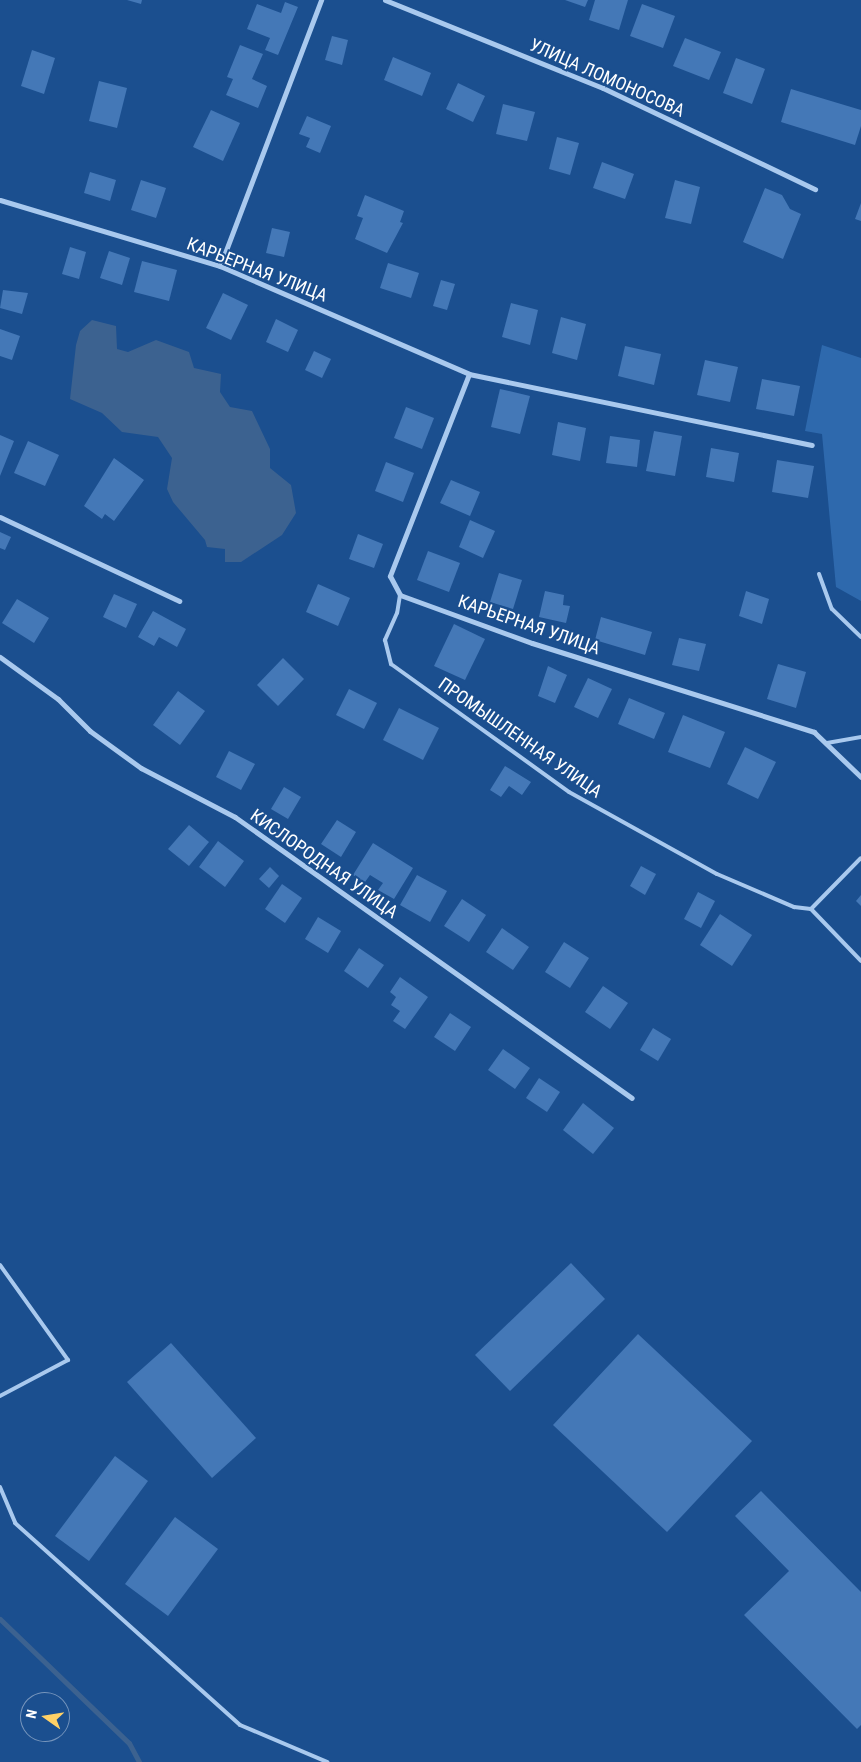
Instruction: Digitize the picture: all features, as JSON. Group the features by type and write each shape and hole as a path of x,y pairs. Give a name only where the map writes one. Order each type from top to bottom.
{"street":[{"path":"220,266 321,0"},
{"name":"УЛИЦА ЛОМОНОСОВА","path":"385,0 603,88 815,188"},
{"name":"КАРЬЕРНАЯ УЛИЦА","path":"0,200 220,266 469,374 812,445"},
{"path":"400,595 390,576 469,374"},
{"path":"0,517 179,602"},
{"name":"КАРЬЕРНАЯ УЛИЦА","path":"400,595 532,643 814,732 861,777"},
{"name":"КИСЛОРОДНАЯ УЛИЦА","path":"0,656 58,699 90,731 141,768 235,818 632,1098"}],"lane":[{"path":"819,574 832,609 861,637"},
{"name":"ПРОМЫШЛЕННАЯ УЛИЦА","path":"400,595 397,613 385,640 391,664 569,792 717,874 794,907 811,909"},
{"path":"827,743 861,737"},
{"path":"861,858 811,909 861,961"},
{"path":"0,1265 68,1360 0,1396"},
{"path":"0,1487 16,1523 240,1725 327,1762"}],"shaded area":[{"path":"92,320 116,326 117,349 128,352 156,340 189,352 194,368 221,374 220,392 230,407 252,411 270,449 270,468 291,485 296,513 282,535 241,562 225,562 225,549 207,547 205,540 173,502 167,489 172,458 158,437 122,432 102,413 70,399 76,345 80,331"},
{"path":"822,345 861,358 861,601 836,587 822,434 805,431"}],"building":[{"path":"127,0 142,0 141,4"},
{"path":"565,0 588,0 585,7"},
{"path":"595,0 628,0 619,30 589,20"},
{"path":"285,2 298,7 278,55 265,50 270,38 247,29 257,4 281,13"},
{"path":"642,4 675,16 663,48 630,36"},
{"path":"332,36 348,40 342,65 325,60"},
{"path":"685,38 721,52 709,80 673,66"},
{"path":"240,45 263,54 252,79 267,86 258,108 226,95 233,79 227,77"},
{"path":"32,50 55,58 44,94 21,86"},
{"path":"393,57 431,73 422,96 384,80"},
{"path":"736,58 765,69 752,104 723,93"},
{"path":"99,81 127,88 117,128 89,121"},
{"path":"458,83 485,96 473,122 446,109"},
{"path":"791,89 861,110 861,126 855,145 781,122"},
{"path":"503,104 535,112 527,141 496,134"},
{"path":"211,110 240,123 223,161 193,147"},
{"path":"307,116 331,126 320,153 306,147 310,138 299,134"},
{"path":"557,137 579,143 570,175 549,169"},
{"path":"602,162 634,174 625,199 593,188"},
{"path":"90,172 116,180 110,201 84,193"},
{"path":"141,180 166,188 156,218 131,210"},
{"path":"675,180 700,187 691,224 665,218"},
{"path":"765,188 782,195 790,209 801,214 783,259 743,242"},
{"path":"365,195 404,211 400,222 403,223 387,253 355,239 363,218 357,216"},
{"path":"861,203 861,221 855,219"},
{"path":"272,228 290,232 284,257 266,253"},
{"path":"70,247 86,252 79,279 62,274"},
{"path":"109,251 130,258 122,285 100,278"},
{"path":"142,261 177,270 169,301 134,292"},
{"path":"388,263 419,273 411,298 380,288"},
{"path":"441,280 455,284 447,310 433,306"},
{"path":"3,290 28,293 22,314 0,308"},
{"path":"223,293 248,305 231,340 206,328"},
{"path":"511,303 538,310 530,345 502,337"},
{"path":"561,317 586,324 577,360 552,353"},
{"path":"276,319 298,330 288,352 266,342"},
{"path":"0,329 20,336 12,360 0,356"},
{"path":"625,346 661,354 654,385 618,376"},
{"path":"314,351 331,359 322,378 305,370"},
{"path":"705,360 738,367 730,402 697,395"},
{"path":"762,379 800,386 794,416 756,409"},
{"path":"500,389 530,396 520,434 491,427"},
{"path":"406,407 434,418 422,449 394,438"},
{"path":"558,422 586,428 580,461 552,455"},
{"path":"654,431 682,436 675,476 646,471"},
{"path":"0,435 14,441 0,476"},
{"path":"610,436 640,440 637,467 606,463"},
{"path":"28,441 59,455 45,486 14,473"},
{"path":"711,448 739,453 734,482 706,477"},
{"path":"114,458 144,480 114,521 105,514 102,519 84,506"},
{"path":"777,460 814,466 808,498 772,492"},
{"path":"386,462 414,473 403,502 375,491"},
{"path":"451,480 480,492 470,516 440,503"},
{"path":"470,520 495,531 483,558 459,547"},
{"path":"0,532 11,537 5,550 0,548"},
{"path":"358,534 383,544 374,568 349,559"},
{"path":"428,551 460,563 449,592 417,580"},
{"path":"499,573 522,580 513,609 490,602"},
{"path":"318,584 350,598 338,626 306,612"},
{"path":"545,591 564,595 563,605 570,606 566,623 539,617"},
{"path":"746,591 769,599 762,624 739,616"},
{"path":"114,594 137,604 126,628 103,617"},
{"path":"17,599 49,618 34,643 2,623"},
{"path":"153,611 186,629 177,647 159,637 154,646 138,637"},
{"path":"601,617 652,632 645,655 595,640"},
{"path":"454,624 485,639 465,680 434,666"},
{"path":"679,638 706,644 699,671 672,665"},
{"path":"283,658 304,679 278,706 257,685"},
{"path":"778,664 806,672 796,708 767,699"},
{"path":"548,666 567,675 555,703 538,696"},
{"path":"588,678 612,689 598,718 574,707"},
{"path":"349,689 377,703 364,729 336,715"},
{"path":"178,691 205,711 180,745 153,725"},
{"path":"629,698 665,713 654,739 618,724"},
{"path":"399,708 439,728 423,760 383,740"},
{"path":"683,715 725,732 710,768 668,752"},
{"path":"745,747 776,762 758,799 727,784"},
{"path":"229,751 255,764 241,790 216,777"},
{"path":"505,766 531,782 522,795 509,786 501,797 490,790"},
{"path":"284,787 301,797 288,819 271,809"},
{"path":"337,820 356,832 341,857 321,844"},
{"path":"189,825 209,842 189,866 168,849"},
{"path":"218,841 244,861 225,887 199,867"},
{"path":"373,843 413,868 394,899 378,890 383,883 370,875 365,882 353,875"},
{"path":"641,866 656,874 645,895 630,886"},
{"path":"270,867 279,876 269,888 259,879"},
{"path":"417,875 447,891 430,922 400,905"},
{"path":"282,884 302,898 285,923 265,909"},
{"path":"698,892 715,901 701,928 684,919"},
{"path":"861,895 861,906 856,901"},
{"path":"462,899 486,915 469,942 444,926"},
{"path":"720,914 752,935 732,966 700,945"},
{"path":"318,917 341,931 328,953 305,939"},
{"path":"502,928 529,947 513,970 486,952"},
{"path":"564,942 589,958 570,988 545,972"},
{"path":"359,948 384,965 368,988 344,971"},
{"path":"400,977 428,997 405,1029 393,1021 400,1011 391,1005 396,997 390,992"},
{"path":"603,986 628,1003 610,1029 585,1012"},
{"path":"450,1013 471,1027 455,1051 434,1037"},
{"path":"653,1028 671,1039 658,1061 640,1050"},
{"path":"503,1049 530,1068 515,1089 488,1070"},
{"path":"539,1078 560,1092 547,1112 526,1098"},
{"path":"583,1103 614,1128 593,1154 563,1130"},
{"path":"571,1263 605,1299 510,1391 475,1355"},
{"path":"638,1334 752,1441 667,1532 553,1425"},
{"path":"171,1343 256,1438 212,1478 127,1382"},
{"path":"115,1456 148,1481 89,1561 55,1536"},
{"path":"761,1491 861,1592 861,1725 857,1729 744,1615 789,1571 735,1516"},
{"path":"175,1517 218,1549 168,1616 125,1584"}],"waterway":[{"path":"0,1619 129,1743 139,1762"}]}
